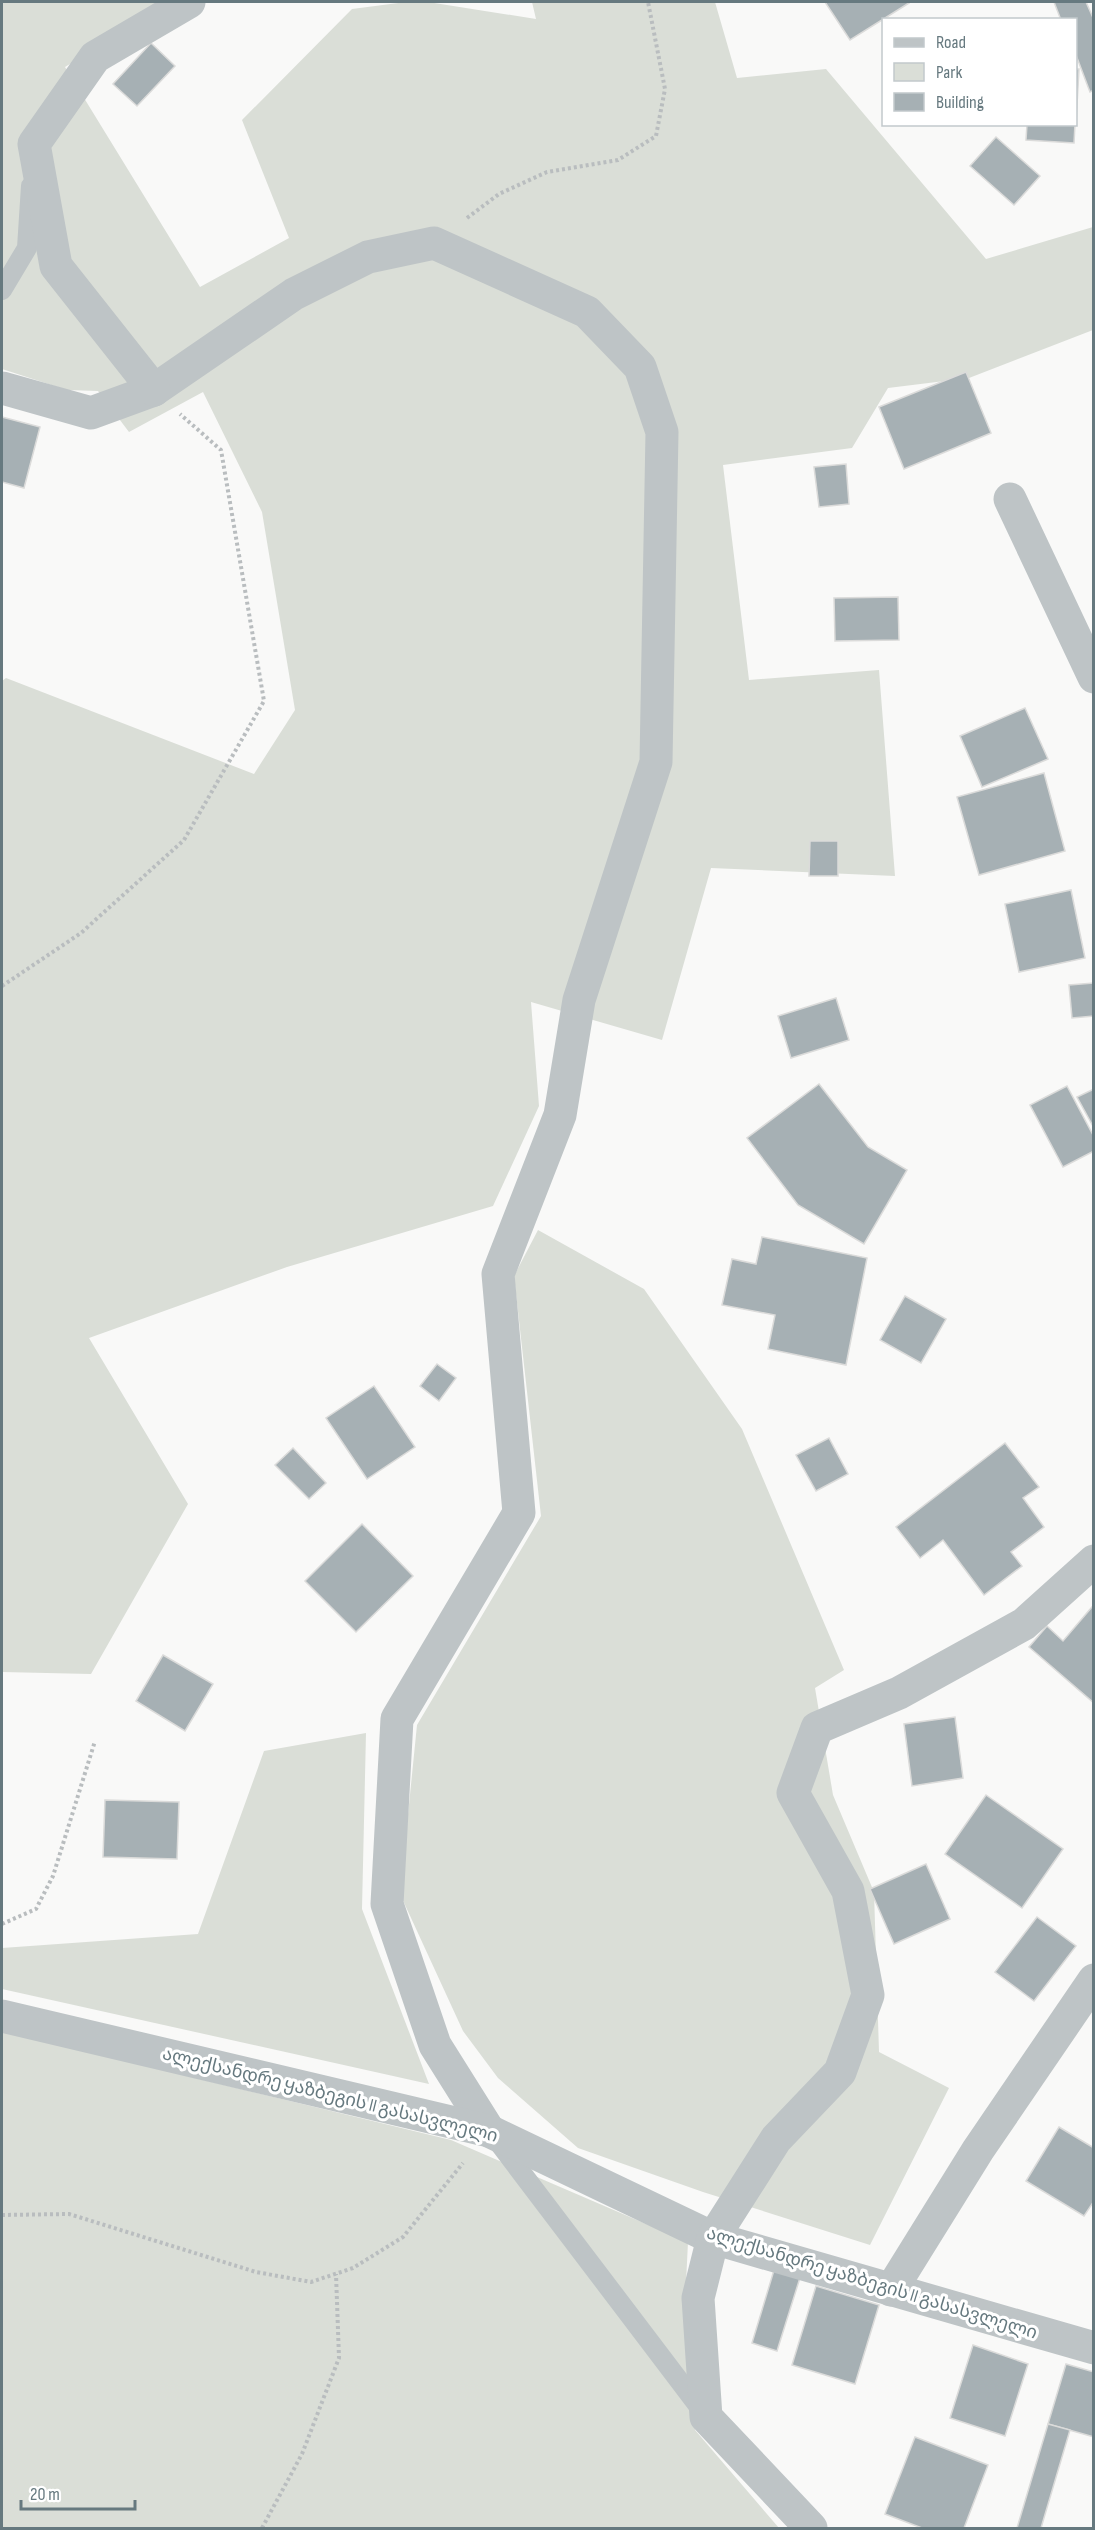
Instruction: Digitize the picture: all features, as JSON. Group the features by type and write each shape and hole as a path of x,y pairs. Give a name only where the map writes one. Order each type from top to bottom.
{"street":[{"path":"154,390 56,266 34,144 95,57 189,2"},
{"path":"2,388 91,413 154,390 294,294 368,257 434,243 587,312 640,367 662,432 656,762 579,1000 560,1116 498,1274 519,1513 397,1719 387,1904 435,2045 489,2131"},
{"path":"1010,499 1094,677"},
{"path":"811,2529 706,2416 698,2298 713,2238 776,2139 840,2072 868,1995 848,1891 794,1793 817,1728 899,1693 1024,1624 1094,1562"},
{"path":"891,2290 978,2150 1094,1980"},
{"name":"ალექსანდრე ყაზბეგის II გასასვლელი","path":"2,2016 489,2131 713,2238 1094,2348"}],"lane":[{"path":"2,290 27,248 34,144"},
{"path":"489,2131 706,2416"}],"path":[{"path":"434,243 499,194 547,172 618,160 656,136 666,88 648,2"},
{"path":"2,987 81,933 184,840 264,700 221,450 154,390"},
{"path":"2,1924 36,1909 53,1876 95,1741"},
{"path":"2,2215 69,2214 256,2272 310,2282 352,2268 403,2237 489,2131"},
{"path":"262,2529 302,2454 339,2358 336,2274"}],"green space":[{"path":"2,2 171,2 65,67 200,287 289,238 242,120 352,9 406,2 428,2 536,19 532,2 715,2 737,78 826,69 986,259 1093,227 1093,330 969,378 888,388 852,448 723,465 749,680 879,670 895,876 711,868 662,1040 531,1002 539,1106 493,1206 287,1267 89,1338 188,1504 91,1674 2,1672 2,681 6,678 254,774 295,710 262,512 203,392 129,432 98,391 67,390 2,369"},
{"path":"538,1230 644,1289 742,1429 844,1670 815,1688 833,1795 874,1892 879,2052 949,2088 870,2245 703,2192 578,2148 498,2078 463,2031 400,1894 417,1725 541,1516 514,1276"},
{"path":"366,1733 362,1909 429,2084 2,1989 2,1948 198,1934 264,1751"},
{"path":"2,2031 451,2140 688,2242 684,2324 695,2430 779,2528 2,2528"}],"building":[{"path":"825,2 909,3 882,18 850,40"},
{"path":"1054,2 1086,2 1094,20 1094,90 1090,92 1077,58 1077,18 1060,18"},
{"path":"151,43 175,66 137,106 113,84"},
{"path":"1077,69 1079,69 1077,104"},
{"path":"1027,126 1075,126 1074,143 1026,140"},
{"path":"996,137 1040,176 1014,205 970,166"},
{"path":"966,372 991,433 904,469 879,407"},
{"path":"2,417 40,427 24,488 2,482"},
{"path":"846,464 849,504 819,507 814,467"},
{"path":"898,597 899,640 835,641 834,598"},
{"path":"1025,708 1048,759 982,787 960,736"},
{"path":"1044,773 1065,851 979,875 957,797"},
{"path":"810,841 838,841 838,876 809,876"},
{"path":"1071,890 1085,958 1019,972 1005,904"},
{"path":"1094,983 1094,1016 1072,1018 1069,985"},
{"path":"836,998 849,1040 791,1058 778,1016"},
{"path":"819,1084 868,1147 907,1170 864,1244 798,1205 747,1138"},
{"path":"1067,1086 1094,1137 1094,1151 1063,1167 1030,1105"},
{"path":"1094,1089 1094,1128 1077,1097"},
{"path":"762,1237 867,1258 846,1365 768,1349 775,1315 722,1305 732,1259 756,1264"},
{"path":"905,1296 946,1319 921,1363 880,1340"},
{"path":"437,1364 456,1378 439,1401 420,1386"},
{"path":"374,1386 415,1447 367,1479 326,1418"},
{"path":"829,1438 848,1474 816,1491 796,1455"},
{"path":"1005,1443 1039,1487 1023,1498 1044,1527 1011,1552 1022,1566 984,1595 943,1540 920,1558 896,1527"},
{"path":"293,1448 326,1483 309,1499 275,1465"},
{"path":"362,1524 413,1576 356,1632 305,1581"},
{"path":"1092,1607 1094,1608 1094,1703 1029,1647 1047,1626 1063,1641"},
{"path":"163,1655 213,1684 185,1731 136,1701"},
{"path":"955,1717 963,1778 912,1786 904,1724"},
{"path":"986,1795 1063,1849 1022,1908 945,1854"},
{"path":"105,1800 179,1802 177,1859 103,1857"},
{"path":"926,1864 950,1919 894,1944 870,1889"},
{"path":"1037,1917 1076,1946 1034,2001 995,1972"},
{"path":"1059,2127 1094,2148 1094,2201 1084,2216 1026,2181"},
{"path":"778,2257 804,2265 777,2351 752,2343"},
{"path":"816,2286 879,2305 855,2384 792,2365"},
{"path":"973,2345 1028,2364 1005,2436 950,2418"},
{"path":"1066,2364 1094,2372 1094,2437 1048,2424"},
{"path":"1048,2424 1070,2430 1041,2528 1017,2528"},
{"path":"915,2437 988,2465 964,2528 922,2528 885,2514"}]}
